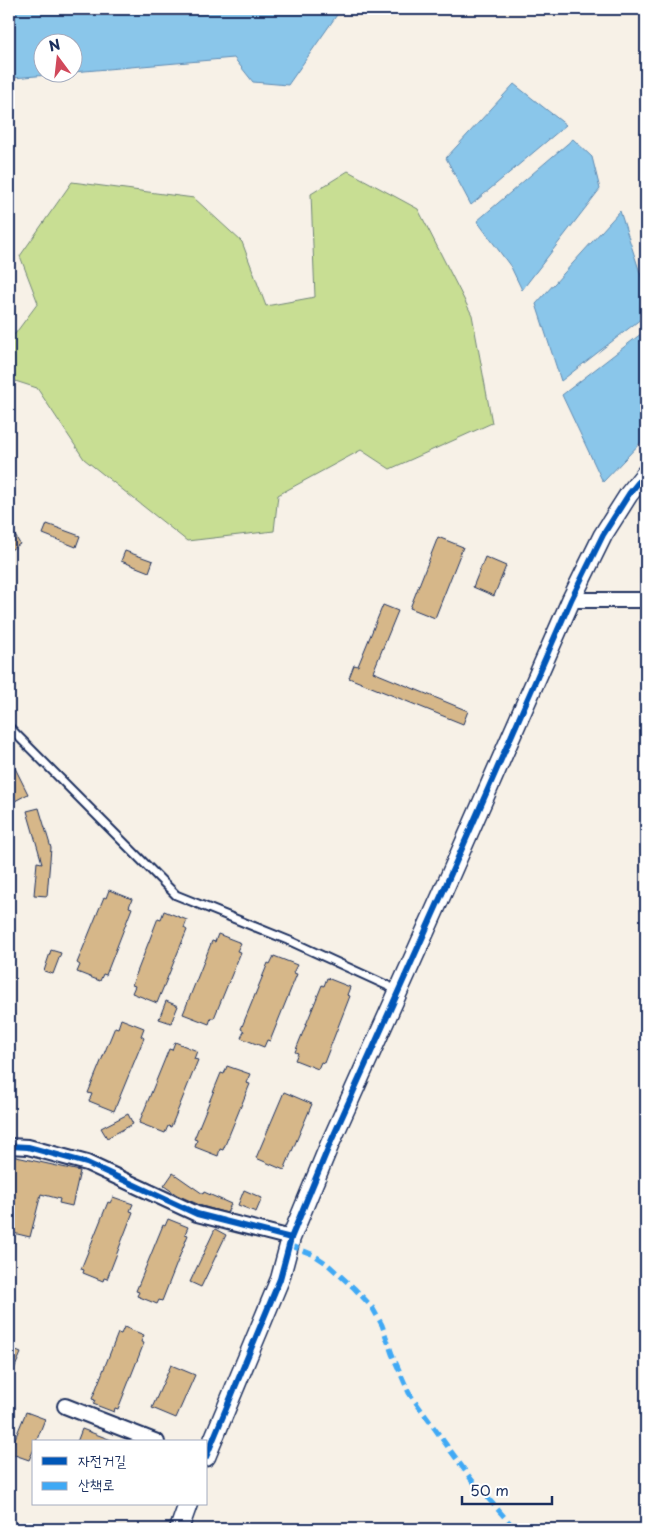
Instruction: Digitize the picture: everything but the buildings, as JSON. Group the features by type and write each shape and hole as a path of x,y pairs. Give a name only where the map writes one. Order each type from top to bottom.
{"street":[{"path":"208,1452 280,1278 291,1238 330,1146 450,877 570,600 602,535 629,494 646,473"},
{"path":"570,600 646,600"},
{"path":"9,1146 28,1147 87,1163 197,1214 291,1238"},
{"path":"65,1406 152,1440"},
{"path":"179,1529 187,1506"}],"lane":[{"path":"9,726 176,895 290,942 398,990"}],"green space":[{"path":"348,171 418,209 472,315 492,423 390,469 361,450 278,495 274,531 187,541 84,459 37,388 9,379 9,335 15,334 38,303 20,256 72,182 194,198 242,242 266,306 315,297 311,194"}],"water":[{"path":"9,9 341,9 288,85 253,82 234,58 82,71 82,32 32,32 32,76 13,78 9,83"},
{"path":"514,84 566,125 471,205 446,158"},
{"path":"573,139 592,157 600,189 522,290 511,267 477,221"},
{"path":"620,211 646,291 646,315 561,381 536,304"},
{"path":"646,330 646,437 603,482 562,395"}],"marked path":[{"path":"289,1245 314,1255 326,1263 372,1307 382,1325 409,1393 471,1479 515,1529"}],"cycle path":[{"path":"208,1452 280,1279 291,1238 329,1146 571,600 603,535 629,494 646,473"},
{"path":"9,1146 28,1147 87,1163 197,1214 291,1238"}]}
